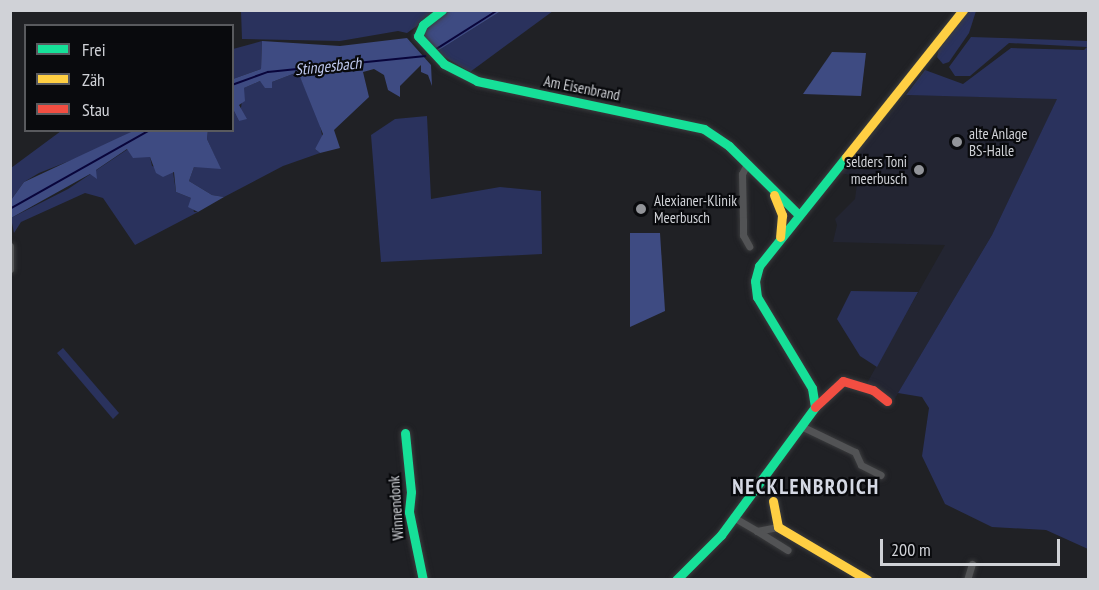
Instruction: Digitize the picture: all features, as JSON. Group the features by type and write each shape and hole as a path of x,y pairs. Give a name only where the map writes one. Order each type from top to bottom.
{"street":[{"name":"Am Eisenbrand","path":"442,10 418,33 436,58 472,79 698,127 720,139 798,214"},
{"path":"815,407 812,388 756,292 759,266 798,214 963,10"},
{"path":"747,165 742,174 742,208 743,236 749,246"},
{"path":"770,188 781,210 780,237"},
{"path":"10,246 10,269"},
{"path":"676,579 710,548 757,482 803,427 815,407 843,381 873,390 887,401"},
{"path":"803,427 855,452 861,465 881,475"},
{"name":"Winnendonk","path":"405,433 411,492 409,512 423,579"},
{"path":"773,501 778,527"},
{"path":"733,517 787,550"},
{"path":"757,531 778,527 868,579"},
{"path":"966,579 972,564"}],"shaded area":[{"path":"241,11 438,11 407,33 398,31 340,41 242,39"},
{"path":"446,11 501,11 436,52 413,35"},
{"path":"501,11 553,11 470,72 436,52"},
{"path":"968,11 976,11 969,33 949,62 943,64 937,57 939,49"},
{"path":"971,37 1088,41 1088,549 1046,530 992,527 945,504 922,456 929,408 922,397 898,393 992,235 1057,99 906,95 925,70 963,84 1011,48 1084,50 1087,47 1009,43 970,76 955,76 949,67"},
{"path":"407,38 431,65 432,86 428,75 421,72 421,65 400,86 400,97 388,90 384,75 374,69 363,72 369,97 334,130 340,148 320,153 315,149 323,134 298,72 272,82 272,88 265,88 260,81 244,88 245,101 239,105 247,119 239,121 234,111 234,79 261,69 262,41 340,46"},
{"path":"262,41 261,69 234,79 234,49"},
{"path":"832,52 866,53 861,96 803,94"},
{"path":"298,72 319,120 323,140 315,149 320,153 283,166 224,197 212,195 189,181 194,167 213,167 216,159 207,139 208,132 234,132 234,111 239,121 244,88 260,81 272,87 272,82"},
{"path":"906,95 1058,98 992,235 894,400 867,383 945,245 833,242 837,225 835,219 855,199 858,176 839,173"},
{"path":"427,116 431,199 500,187 541,191 542,254 381,262 371,135 395,119"},
{"path":"60,132 131,132 97,150 39,173 24,182 11,200 11,168"},
{"path":"131,132 208,132 207,139 221,169 194,167 189,181 212,195 224,197 198,212 188,207 191,198 176,192 174,172 163,177 156,173 150,157 133,158 127,149 96,170 97,179 90,174 11,218 11,200 24,182"},
{"path":"128,149 150,157 152,166 173,172 176,192 191,198 194,212 198,212 135,245 103,198 85,193 21,222 14,233 11,218 68,189"},
{"path":"630,233 660,233 665,311 630,327"},
{"path":"851,291 918,292 877,367 860,356 837,319"},
{"path":"63,348 119,413 113,419 57,353"}],"waterway":[{"name":"Stingesbach","path":"435,50 498,10"},
{"name":"Stingesbach","path":"234,84 268,72 425,56"},
{"name":"Stingesbach","path":"10,209 146,132"}],"traffic: fast":[{"path":"442,10 423,25 418,36 444,64 477,81 704,129 729,146 798,214"},
{"path":"676,580 721,535 815,407 812,388 757,297 755,281 759,266 846,157"},
{"path":"405,433 411,492 409,512 423,580"}],"traffic: slow":[{"path":"846,157 963,10"},
{"path":"774,195 782,215 780,237"},
{"path":"773,501 778,527 868,580"}],"traffic: jam":[{"path":"815,407 843,381 873,390 887,401"}],"place":[{"name":"alte Anlage BS-Halle","path":"957,142"},
{"name":"selders Toni meerbusch","path":"919,170"},
{"name":"Alexianer-Klinik Meerbusch","path":"641,209"}],"district":[{"name":"NECKLENBROICH","path":"806,487"}]}
